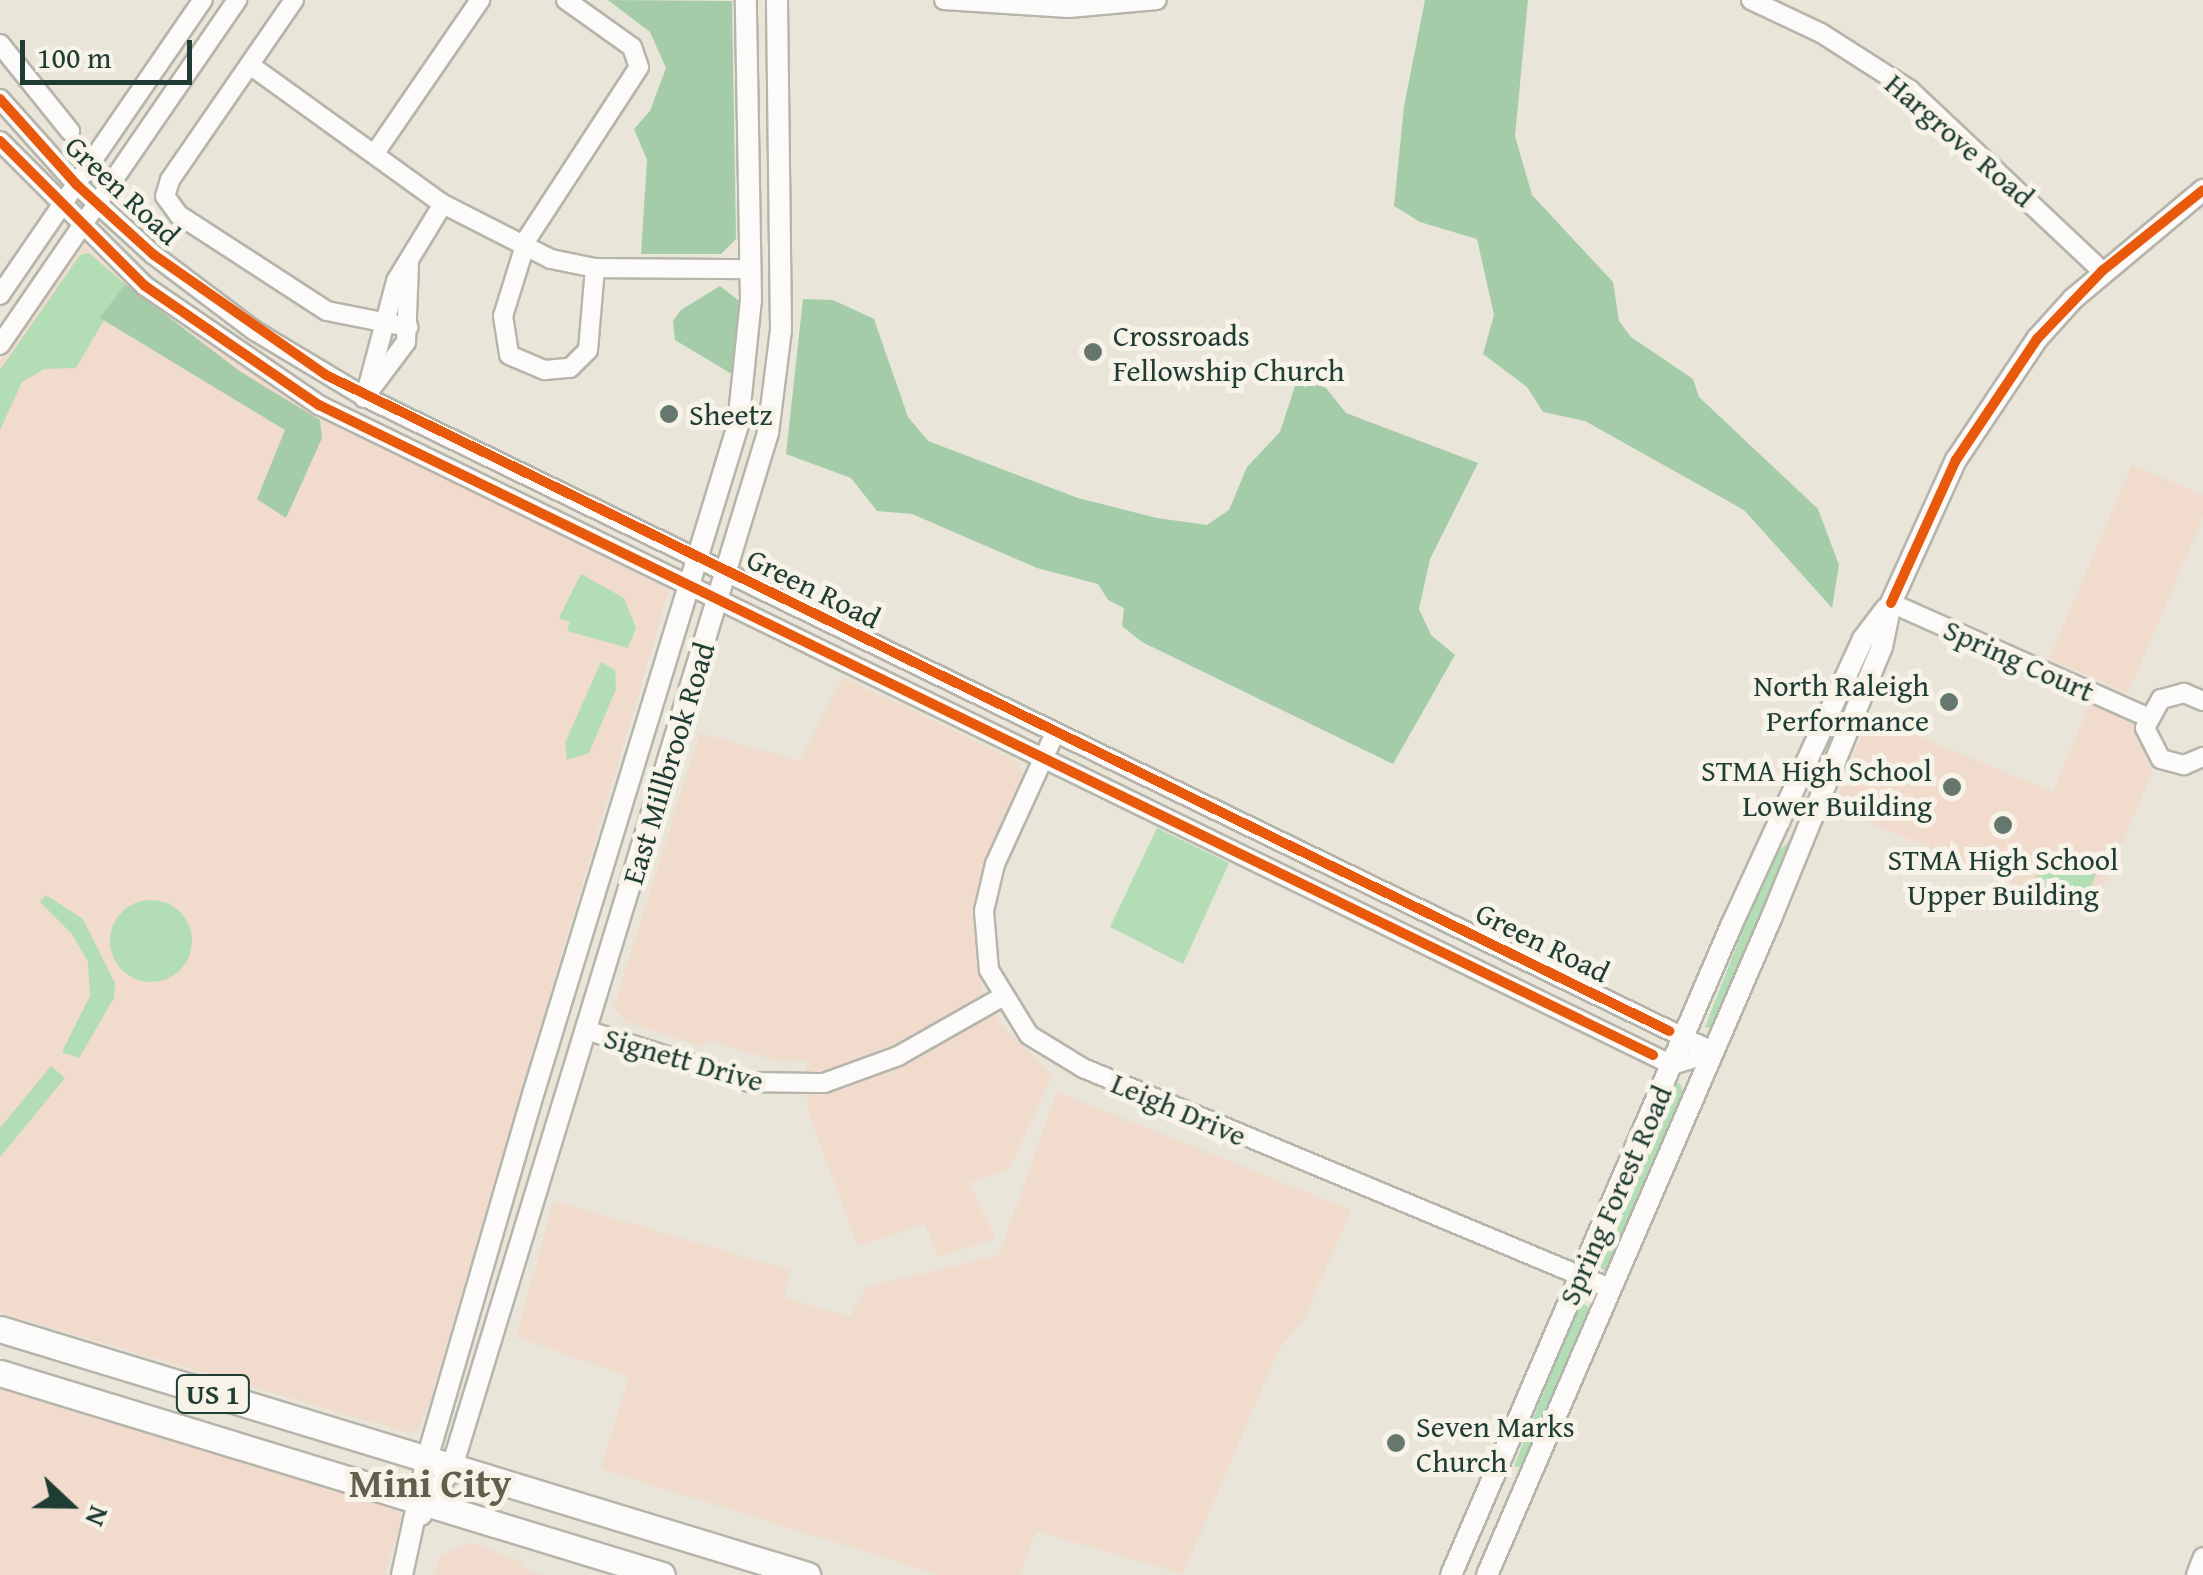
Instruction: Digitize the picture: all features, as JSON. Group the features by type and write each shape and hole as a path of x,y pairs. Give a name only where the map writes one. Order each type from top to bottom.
{"highway":[{"name":"US 1","path":"0,1329 807,1575"},
{"name":"US 1","path":"0,1373 423,1508 662,1575"}],"main road":[{"name":"East Millbrook Road","path":"423,1508 426,1459 591,904 699,560 742,404 750,269 746,0"},
{"name":"East Millbrook Road","path":"423,1508 452,1467 762,455 778,372 776,0"},
{"name":"Spring Forest Road","path":"1451,1575 1683,1038 1862,639 1890,603 1980,417 2037,339 2102,271 2203,190"},
{"name":"Spring Forest Road","path":"1488,1575 1714,1052 1882,647 1890,603"},
{"path":"586,1030 575,1002 591,947 591,904"},
{"path":"556,1021 569,1047 570,1085"},
{"path":"1495,1472 1526,1486"},
{"path":"402,1575 423,1508"}],"street":[{"path":"0,296 203,0"},
{"path":"0,345 237,0"},
{"path":"294,0 165,196 178,215 327,311 408,328"},
{"path":"374,153 480,0"},
{"path":"566,0 632,47 639,67 524,248 503,316 509,354 545,370 570,368 588,350 595,268"},
{"path":"944,0 1069,8 1157,0"},
{"name":"Hargrove Road","path":"1751,0 1835,41 1910,90 2102,271"},
{"name":"Green Road","path":"0,44 70,131"},
{"path":"250,65 443,204 524,248 595,268 750,269"},
{"name":"Green Road","path":"0,99 76,185 220,307 365,397 1714,1052"},
{"name":"Green Road","path":"0,141 80,228 212,337 350,421 568,522 1044,760 1672,1065"},
{"path":"365,397 384,325 410,254 443,204"},
{"path":"350,421 400,357 408,328 410,254"},
{"path":"568,522 578,501"},
{"name":"Spring Court","path":"1890,603 2147,716"},
{"path":"2203,700 2172,694 2147,716 2147,740 2161,759 2184,765 2203,757"},
{"name":"Leigh Drive","path":"1055,733 995,864 984,910 984,946 1002,998 1030,1035 1082,1068 1612,1288"},
{"path":"1300,884 1313,858"},
{"path":"1380,923 1394,897"},
{"name":"Signett Drive","path":"586,1030 729,1077 808,1084 865,1071 1002,998"},
{"path":"1672,1065 1714,1052"},
{"path":"2196,1575 2203,1559"}],"shaded area":[{"path":"84,246 179,320 326,418 670,587 429,1404 420,1426 409,1433 0,1313 0,361"},
{"path":"2132,465 2203,495 2203,517 2128,693 2049,659"},
{"path":"843,677 1016,761 1024,775 976,907 983,992 1000,1023 1052,1075 1009,1170 969,1183 996,1239 938,1257 925,1224 858,1246 808,1112 806,1061 777,1061 707,1040 703,1047 626,1022 614,1007 700,733 800,761"},
{"path":"2091,701 2131,718 2152,773 2091,916 1833,807 1869,716 2053,792"},
{"path":"1057,1092 1351,1210 1303,1321 1279,1348 1183,1574 1036,1531 1020,1575 940,1575 601,1469 629,1376 516,1337 554,1201 790,1270 784,1297 850,1317 867,1287 999,1255"},
{"path":"0,1389 391,1503 402,1519 385,1575 0,1575"},
{"path":"470,1542 520,1561 524,1569 542,1575 434,1575 440,1556"}],"green space":[{"path":"608,0 732,1 736,239 721,254 641,254 647,160 634,129 650,111 666,68 650,32"},
{"path":"1425,0 1528,0 1515,136 1532,195 1613,282 1619,321 1631,337 1693,379 1699,397 1818,509 1839,565 1832,608 1744,510 1585,421 1543,412 1527,387 1483,354 1494,315 1477,239 1420,222 1394,206 1404,106"},
{"path":"89,253 125,284 76,368 44,369 22,382 0,430 0,370 80,255"},
{"path":"125,284 241,372 320,420 322,438 286,518 257,499 285,430 100,318"},
{"path":"720,286 739,301 735,376 675,340 673,321 681,310"},
{"path":"803,299 833,300 874,319 908,417 928,441 1078,498 1157,518 1207,525 1229,510 1247,467 1280,432 1298,377 1326,388 1346,413 1478,463 1430,559 1419,609 1431,635 1455,655 1393,764 1142,642 1122,626 1124,608 1108,600 1098,584 1037,568 912,514 877,511 851,478 786,454"},
{"path":"581,574 624,598 636,628 628,648 567,631 570,622 559,618"},
{"path":"601,662 615,670 616,689 589,753 567,760 565,743"},
{"path":"1157,828 1229,863 1183,964 1110,927"},
{"path":"1790,841 1715,1030 1705,1027 1771,858"},
{"path":"2047,854 2096,875 2082,906 2033,884"},
{"path":"46,895 83,919 115,983 114,998 79,1058 62,1052 90,996 88,962 72,934 40,902"},
{"path":"143,900 159,900 185,918 192,941 189,957 180,970 159,982 143,982 117,964 110,949 110,933 128,907"},
{"path":"51,1066 65,1078 0,1157 0,1128"},
{"path":"1680,1083 1683,1091 1627,1231 1608,1271 1602,1269 1598,1258 1673,1084"},
{"path":"1580,1301 1589,1308 1546,1419 1525,1468 1514,1466"}],"cycle path":[{"path":"0,99 77,185 154,255 326,375 1669,1031"},
{"path":"0,141 145,286 319,405 1653,1055"},
{"path":"1891,603 1956,460 2037,339 2102,271 2203,190"}],"place":[{"name":"Crossroads Fellowship Church","path":"1093,352"},
{"name":"Sheetz","path":"669,414"},
{"name":"North Raleigh Performance","path":"1949,702"},
{"name":"STMA High School Lower Building","path":"1952,787"},
{"name":"STMA High School Upper Building","path":"2003,825"},
{"name":"Seven Marks Church","path":"1396,1443"}],"district":[{"name":"Mini City","path":"430,1483"}]}
